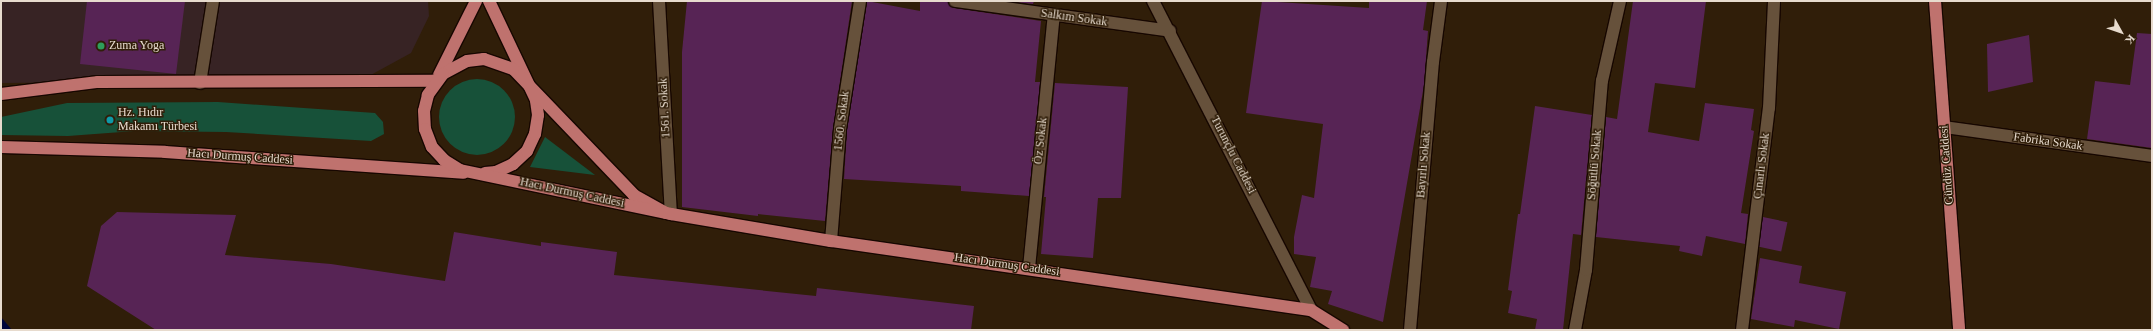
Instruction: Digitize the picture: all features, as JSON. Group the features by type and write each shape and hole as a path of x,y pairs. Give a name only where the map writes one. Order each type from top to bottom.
{"main road":[{"path":"1,94 98,82 200,83 436,81 476,1"},
{"path":"490,1 530,87"},
{"name":"Gündüz Caddesi","path":"1935,1 1959,330"},
{"name":"Hacı Durmuş Caddesi","path":"669,214 634,195 513,69 484,59 467,61 452,68 436,81 428,95 424,110 425,129 432,146 444,160 460,170 669,214 831,241 1029,268 1311,310 1343,330"},
{"name":"Hacı Durmuş Caddesi","path":"1,147 165,152 478,174 502,169 513,164 527,151 535,134 538,115 536,100 530,87"}],"street":[{"path":"200,83 213,1"},
{"name":"1561. Sokak","path":"659,1 669,214"},
{"name":"1560. Sokak","path":"831,241 840,129 860,1"},
{"name":"Salkım Sokak","path":"955,1 1170,31"},
{"name":"Turunçlu Caddesi","path":"1153,1 1170,31 1311,310"},
{"name":"Bayırlı Sokak","path":"1410,330 1433,62 1441,1"},
{"name":"Söğütlü Sokak","path":"1575,330 1586,270 1602,81 1620,1"},
{"name":"Çınarlı Sokak","path":"1742,330 1769,108 1774,1"},
{"name":"Öz Sokak","path":"1029,268 1054,15"},
{"name":"Fabrika Sokak","path":"1944,127 2152,156"}],"shaded area":[{"path":"1,1 428,1 429,16 411,53 367,77 306,80 1,83"},
{"path":"1,317 12,330 1,330"}],"green space":[{"path":"477,79 491,82 504,90 512,103 515,117 512,131 504,144 491,152 477,155 463,152 450,144 442,131 439,117 442,103 450,90 463,82"},
{"path":"218,102 375,113 383,122 384,134 371,141 226,132 135,131 68,136 1,135 1,117 67,103"},
{"path":"545,137 595,175 530,167"}],"building":[{"path":"87,1 185,1 176,74 80,64"},
{"path":"687,1 852,1 833,128 825,221 758,214 758,216 682,207 682,52"},
{"path":"867,1 920,11 920,1 948,1 954,8 1041,21 1035,82 1040,82 1029,196 961,191 961,186 844,179 847,130"},
{"path":"1009,1 1034,1 1033,4"},
{"path":"1262,1 1369,8 1369,1 1427,1 1423,30 1428,31 1424,85 1383,322 1328,304 1332,291 1310,287 1316,257 1294,254 1294,237 1302,195 1314,198 1323,124 1246,113"},
{"path":"1633,1 1706,1 1695,88 1655,83 1648,132 1699,141 1705,103 1754,109 1751,130 1754,131 1741,213 1748,214 1745,244 1706,236 1702,256 1679,251 1680,246 1596,237 1606,117 1617,119"},
{"path":"2137,33 2152,34 2152,148 2087,139 2095,81 2130,85"},
{"path":"2029,35 2033,82 1988,92 1987,44"},
{"path":"1055,83 1128,87 1121,198 1098,198 1093,258 1041,254 1046,197 1044,197"},
{"path":"1535,106 1592,115 1581,235 1573,234 1563,330 1535,330 1537,319 1508,313 1512,291 1508,290"},
{"path":"117,212 236,215 225,255 331,264 445,281 454,232 541,246 541,242 617,252 614,275 816,296 817,288 974,306 971,330 156,330 87,286 101,226"},
{"path":"1763,217 1787,222 1781,252 1757,246"},
{"path":"1760,258 1802,266 1799,283 1846,292 1839,329 1795,320 1794,327 1751,319"}],"place":[{"name":"Zuma Yoga","path":"101,46"},
{"name":"Hz. Hıdır Makamı Türbesi","path":"110,120"}]}
